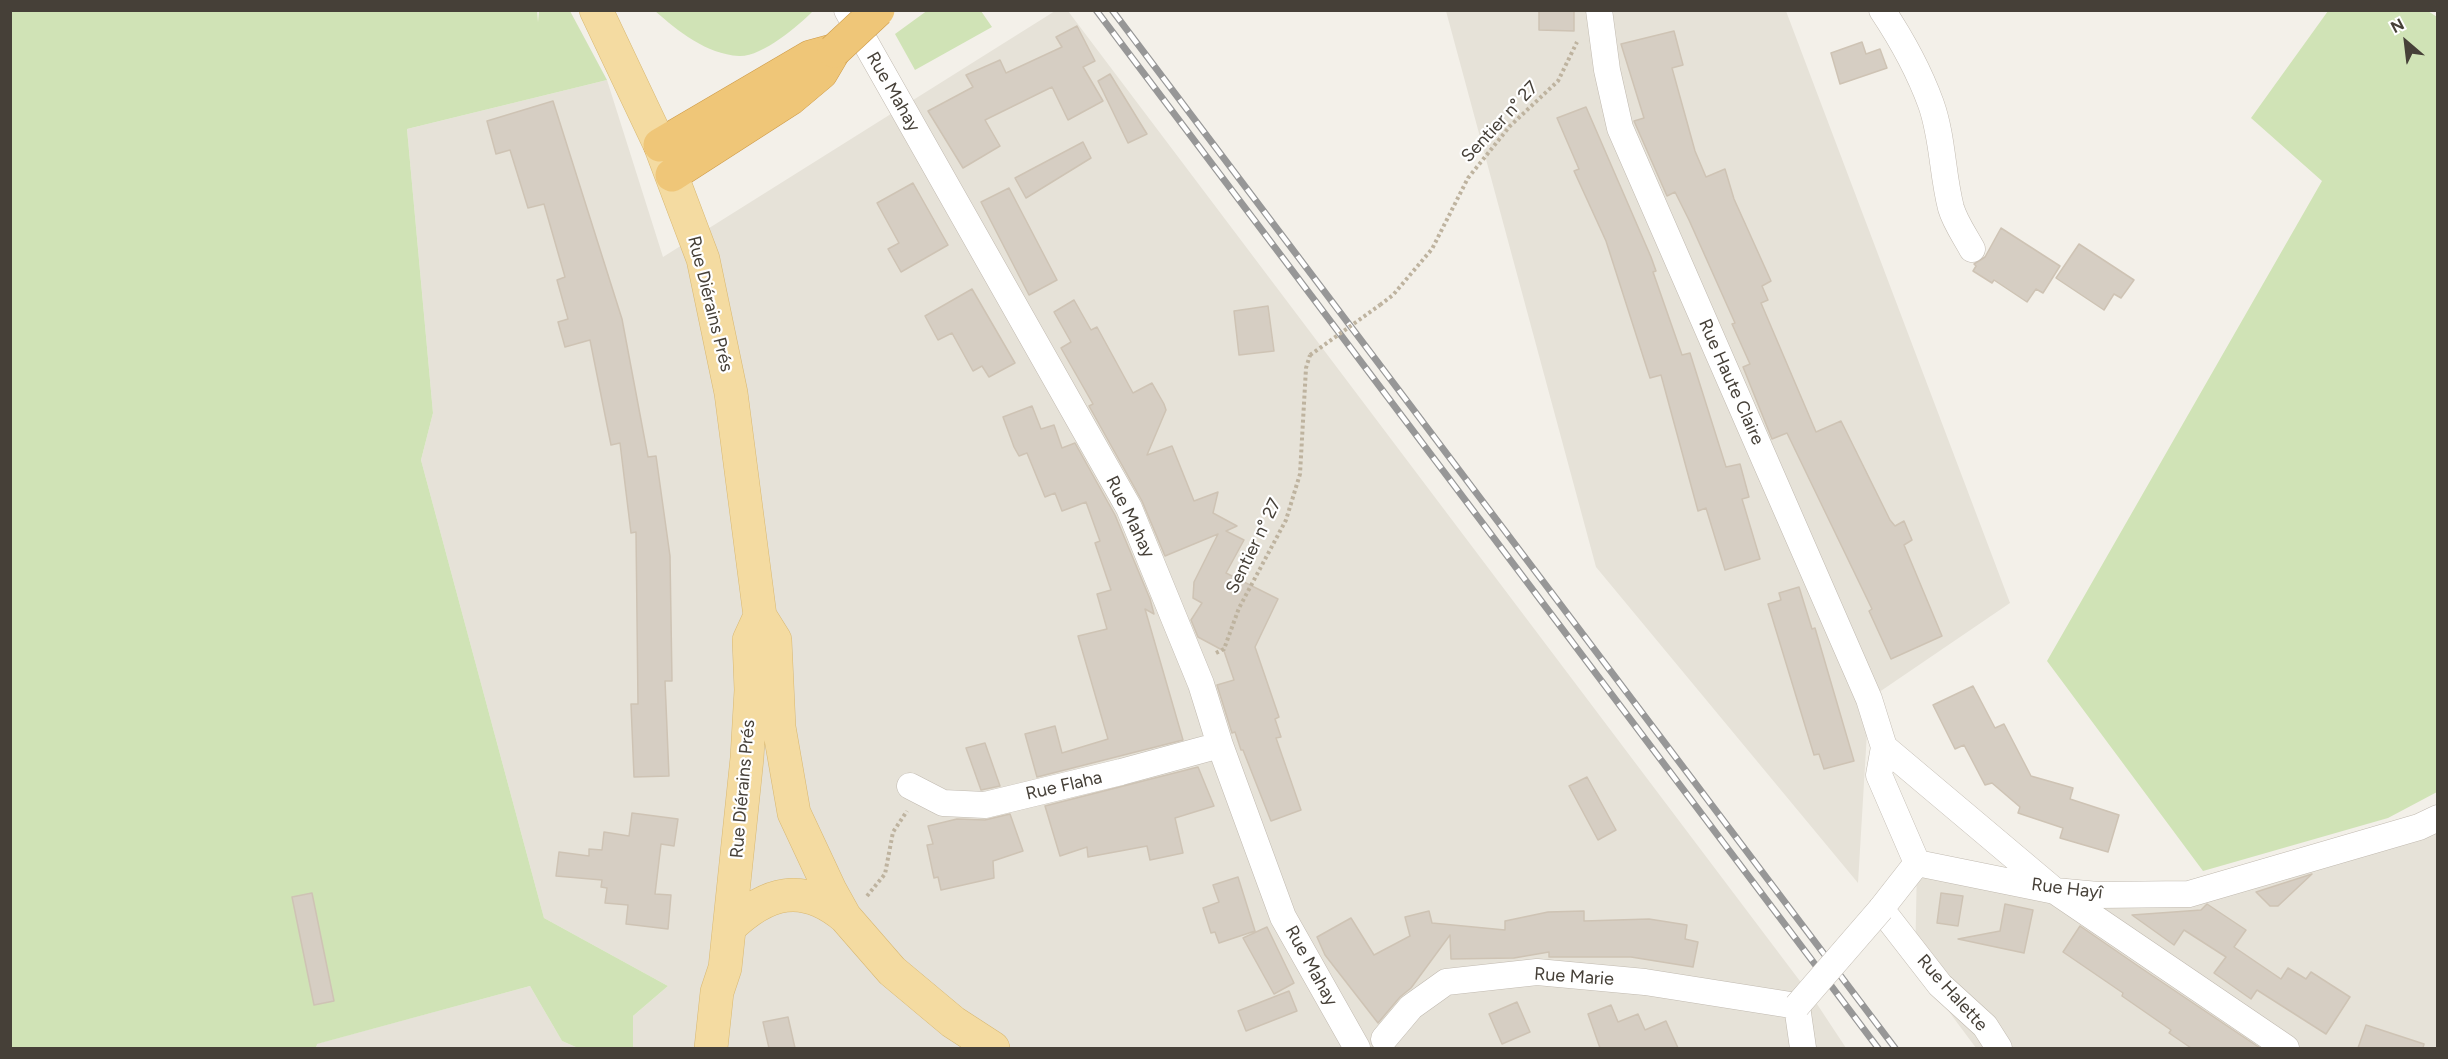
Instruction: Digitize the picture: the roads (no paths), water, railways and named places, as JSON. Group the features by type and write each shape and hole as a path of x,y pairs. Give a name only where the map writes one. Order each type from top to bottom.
{"highway":[{"path":"672,175 790,99 822,60 878,10"},
{"path":"660,144 822,60"}],"main road":[{"name":"Rue Diérains Prés","path":"596,10 660,144 703,260 719,325 731,393 760,616 775,640 779,728 794,813 813,856 845,917 892,971 929,1004 984,1046"},
{"name":"Rue Diérains Prés","path":"711,1048 717,992 725,968 750,713 749,640 760,616"},
{"name":"Rue Diérains Prés","path":"729,928 762,904 782,895 818,898 845,917"}],"street":[{"name":"Rue Mahay","path":"847,10 1129,508 1193,664 1283,917 1357,1048"},
{"name":"Rue Haute Claire","path":"1599,10 1607,70 1620,128 1864,688 1884,747"},
{"path":"1882,10 1903,41 1931,105 1944,155 1943,174 1952,211 1972,249"},
{"name":"Rue Flaha","path":"910,786 943,802 985,805 1220,745"},
{"path":"1803,1048 1797,1006 1881,909 1917,863 1879,775 1884,747 2055,891 2286,1048"},
{"name":"Rue Hayî","path":"1917,863 2055,891 2098,895 2189,894 2419,827 2438,818"},
{"name":"Rue Halette","path":"1881,909 1940,985 1985,1026 1999,1048"},
{"name":"Rue Marie","path":"1342,1020 1364,1028 1391,1044 1411,1007 1446,982 1537,972 1645,982 1797,1006"}],"railway":[{"path":"1096,10 1878,1048"},
{"path":"1112,10 1895,1048"}]}
